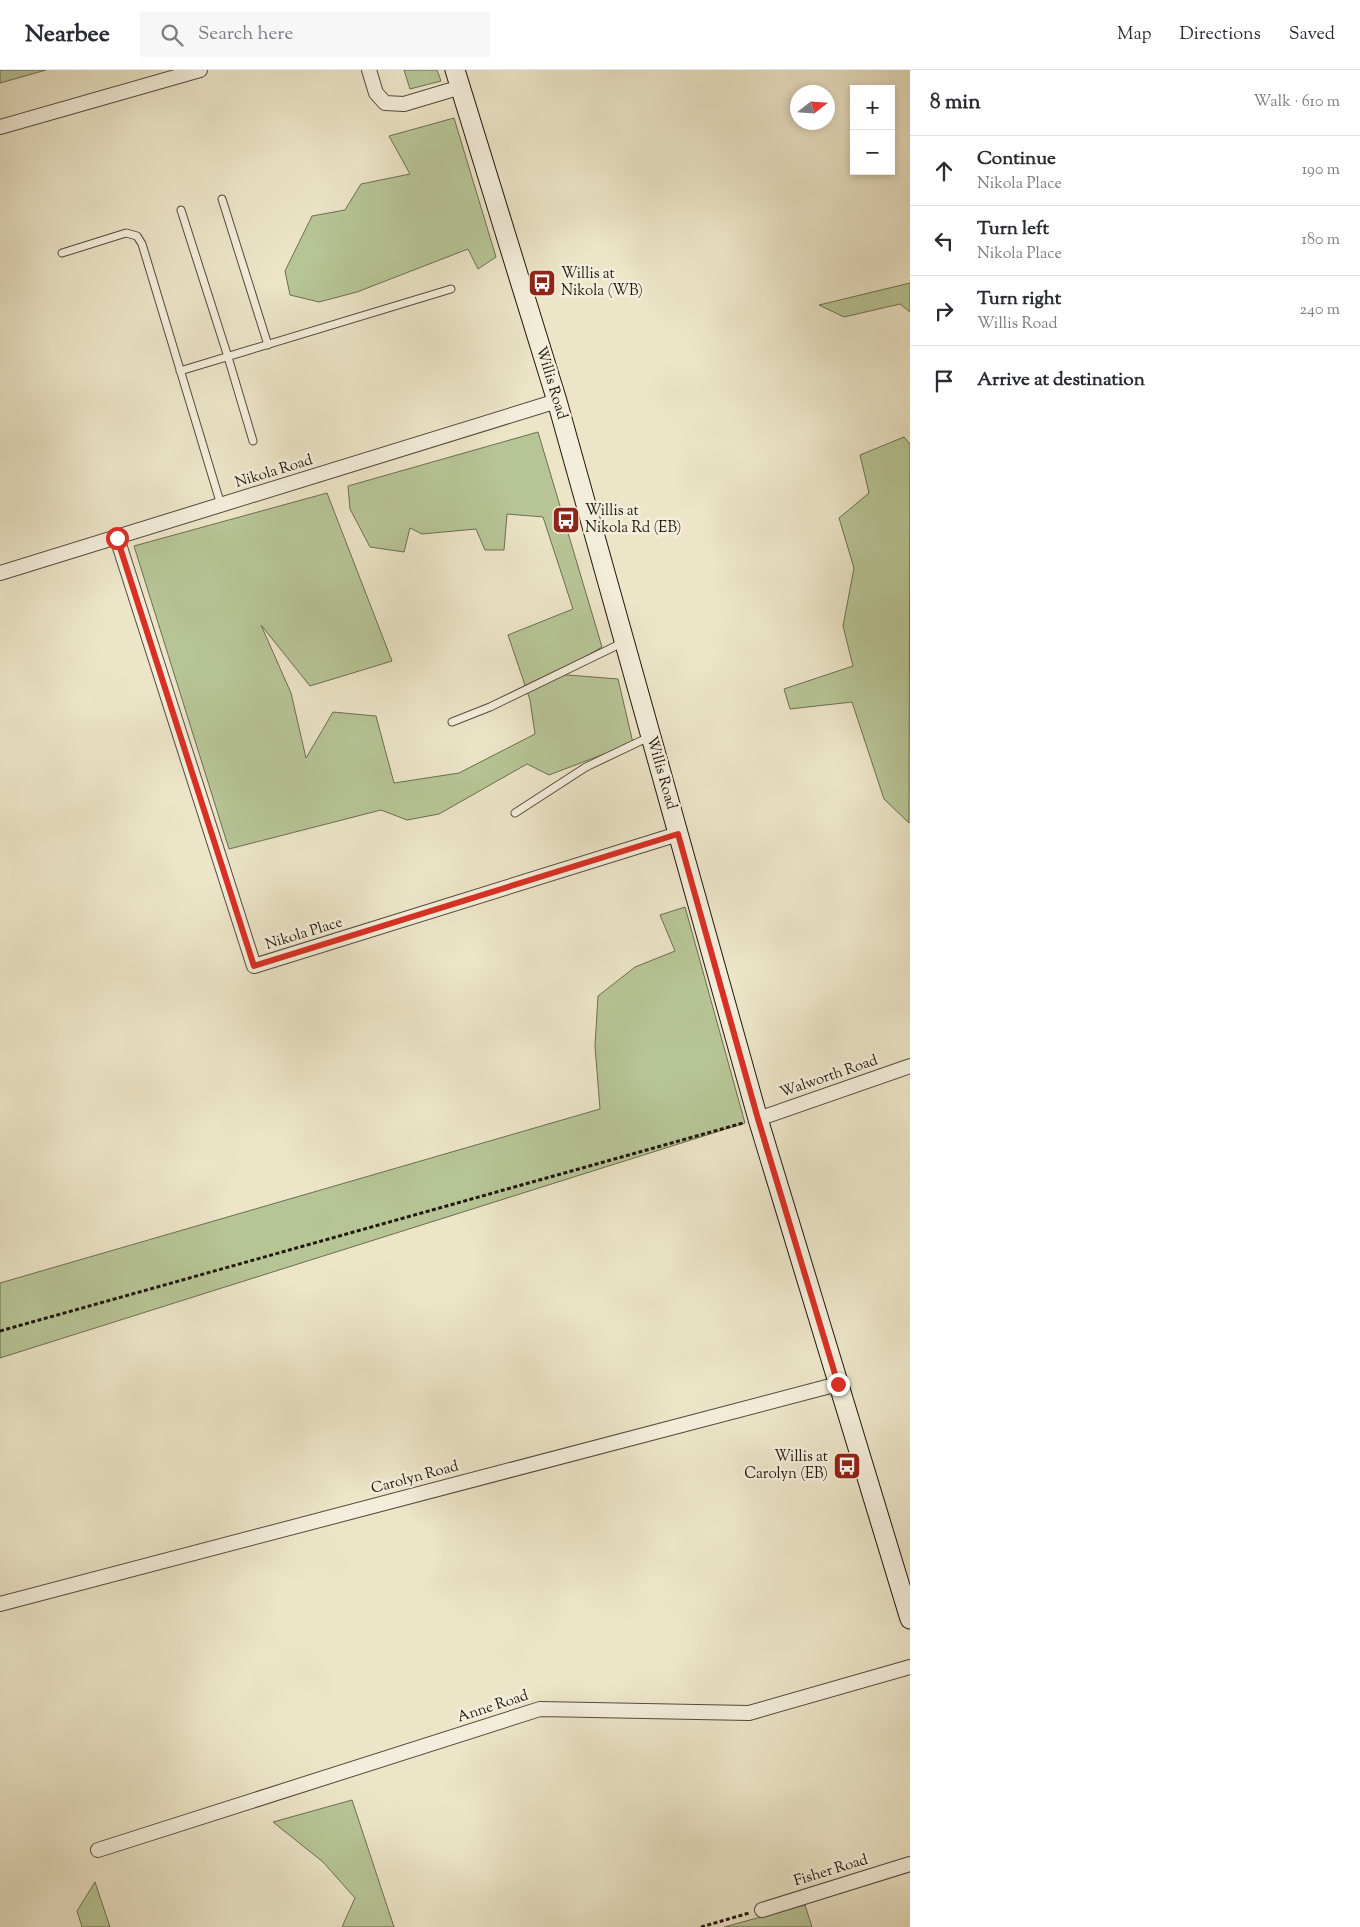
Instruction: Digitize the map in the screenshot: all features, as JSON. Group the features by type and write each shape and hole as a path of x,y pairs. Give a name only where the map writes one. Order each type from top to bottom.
{"street":[{"path":"0,127 200,70"},
{"path":"370,70 376,93 386,104 404,104 458,79"},
{"name":"Willis Road","path":"458,79 557,401 758,1119 910,1619"},
{"name":"Nikola Road","path":"0,573 557,401"},
{"name":"Nikola Place","path":"117,538 254,966 678,834"},
{"name":"Walworth Road","path":"758,1119 910,1066"},
{"name":"Carolyn Road","path":"0,1604 838,1384"},
{"name":"Anne Road","path":"98,1850 540,1709 749,1712 910,1667"},
{"name":"Fisher Road","path":"762,1910 910,1864"}],"lane":[{"path":"222,199 268,345"},
{"path":"181,210 253,440"},
{"path":"62,253 126,234 137,236 142,244 221,506"},
{"path":"180,371 451,289"},
{"path":"452,722 490,707 625,642"},
{"path":"515,813 586,767 651,736"}],"path":[{"path":"0,1331 758,1119"},
{"path":"701,1927 762,1910"}],"green space":[{"path":"0,70 46,70 0,83"},
{"path":"404,70 437,70 441,81 410,89"},
{"path":"454,118 496,257 478,269 468,249 357,292 319,302 290,295 285,271 312,216 345,210 361,184 410,174 389,136"},
{"path":"910,283 910,312 900,304 844,317 819,305"},
{"path":"538,432 602,647 555,674 618,679 633,743 549,775 527,764 439,814 407,820 381,810 229,849 134,546 327,493 392,661 310,686 261,625 291,693 306,758 333,712 376,716 394,783 459,773 535,734 530,700 508,635 573,609 543,517 507,514 504,550 485,550 476,529 422,534 410,528 404,552 370,547 350,509 348,486"},
{"path":"904,437 910,444 909,823 884,799 852,702 790,709 784,689 853,666 843,626 854,568 839,518 869,493 860,455"},
{"path":"685,907 745,1123 0,1358 0,1283 600,1109 595,1046 598,996 635,967 675,951 660,915"},
{"path":"352,1800 394,1927 342,1927 355,1898 323,1862 273,1822"},
{"path":"95,1882 110,1927 82,1927 77,1911"},
{"path":"805,1905 812,1927 724,1927"}],"place":[{"name":"Willis at Nikola (WB)","path":"542,283"},
{"name":"Willis at Nikola Rd (EB)","path":"566,520"},
{"name":"Willis at Carolyn (EB)","path":"847,1466"}],"route":[{"path":"117,538 254,966 678,834 758,1119 838,1384"}]}
